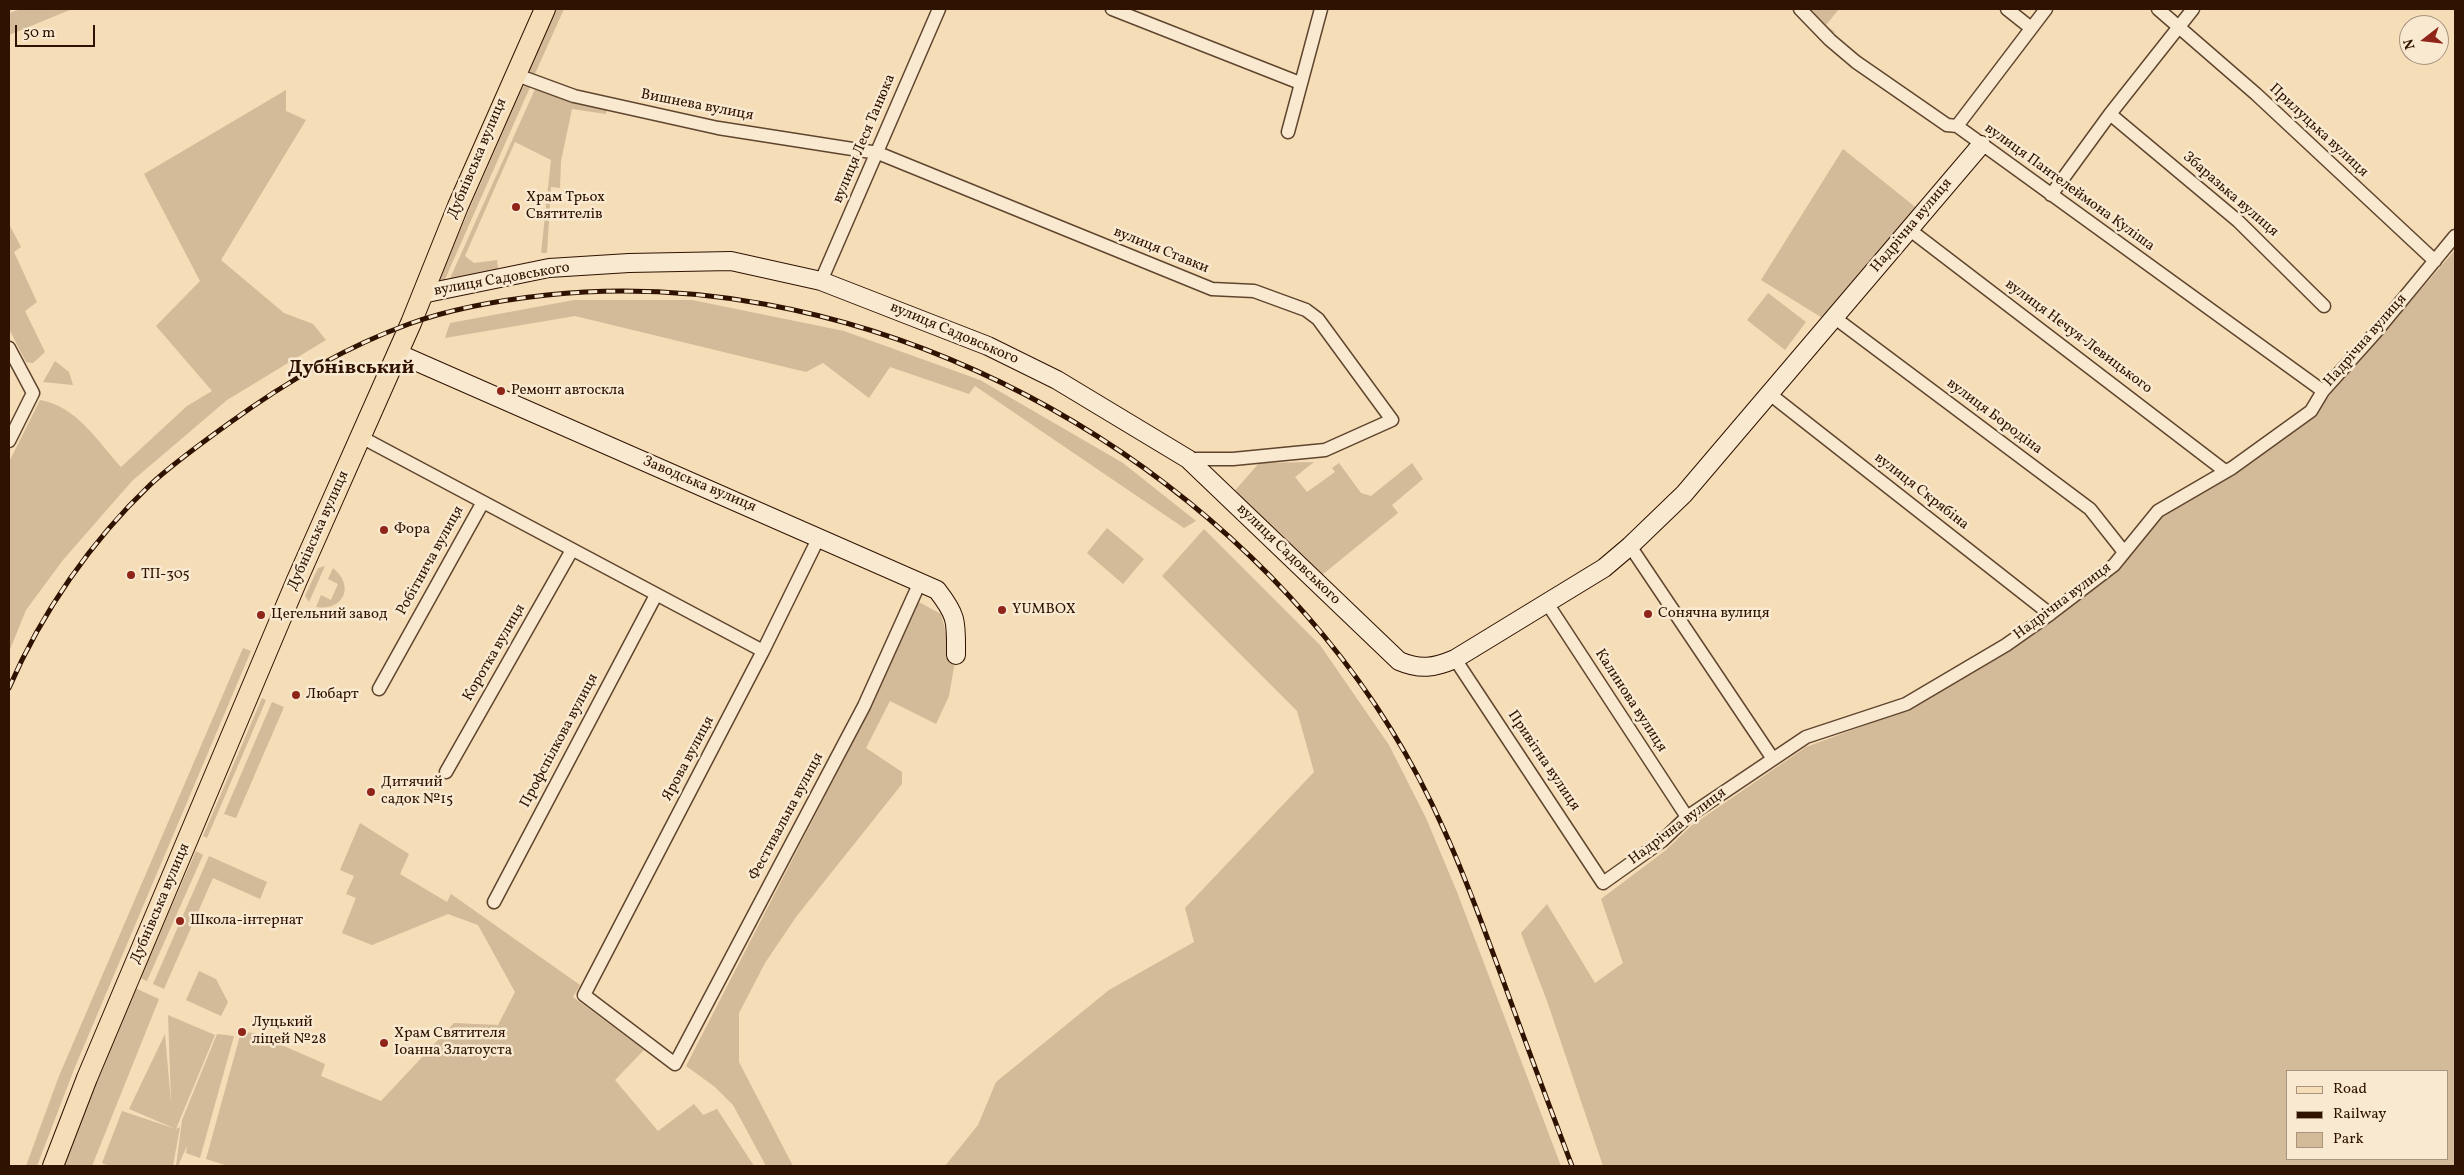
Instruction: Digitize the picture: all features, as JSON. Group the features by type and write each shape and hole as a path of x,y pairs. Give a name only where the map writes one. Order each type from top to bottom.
{"main road":[{"name":"Дубнівська вулиця","path":"53,1166 129,978 297,580 361,437 514,74 545,9"}],"street":[{"name":"вулиця Леся Танюка","path":"821,281 939,9"},
{"path":"1112,9 1300,84"},
{"path":"1288,132 1321,9"},
{"name":"вулиця Пантелеймона Куліша","path":"1800,9 1830,40 1856,62 1947,126 1958,126 1980,145 2323,391"},
{"path":"2007,9 2031,28"},
{"path":"1958,126 2046,9"},
{"name":"Прилуцька вулиця","path":"2158,9 2256,94 2434,261"},
{"path":"2051,195 2110,114 2192,9"},
{"name":"Вишнева вулиця","path":"514,74 574,96 718,128 878,153"},
{"name":"Збаразька вулиця","path":"2110,114 2238,221 2324,306"},
{"name":"Надрічна вулиця","path":"1416,668 1436,667 1454,659 1604,568 1630,546 1698,479 1980,145"},
{"name":"вулиця Ставки","path":"878,153 1212,289 1254,291 1306,310 1318,320 1392,420 1325,450 1233,459 1188,459"},
{"name":"вулиця Нечуя-Левицького","path":"1910,230 2225,471"},
{"name":"Надрічна вулиця","path":"1603,882 1662,841 1687,817 1806,737 1906,704 2006,645 2050,614 2114,565 2158,511 2225,471 2311,411 2323,391 2455,236"},
{"name":"вулиця Садовського","path":"422,294 549,268 629,264 731,261 821,281 988,346 1057,380 1188,459 1399,661 1416,668"},
{"name":"вулиця Бородіна","path":"1835,318 2090,509 2124,552"},
{"path":"9,348 32,393 9,441"},
{"name":"Заводська вулиця","path":"397,353 938,590 952,610 956,626 956,655"},
{"name":"вулиця Скрябіна","path":"1771,394 2050,614"},
{"path":"361,437 763,651"},
{"name":"Робітнича вулиця","path":"379,689 483,502"},
{"name":"Ярова вулиця","path":"584,995 763,651 819,537"},
{"path":"1630,546 1773,759"},
{"name":"Коротка вулиця","path":"446,772 572,550"},
{"name":"Фестивальна вулиця","path":"584,995 676,1064 864,706 920,582"},
{"name":"Профспілкова вулиця","path":"494,902 656,595"},
{"name":"Калинова вулиця","path":"1547,603 1687,817"},
{"name":"Привітна вулиця","path":"1454,659 1603,882"}],"green space":[{"path":"21,9 72,9 9,35 9,13"},
{"path":"556,9 564,9 534,76 529,70"},
{"path":"1804,9 1839,9 1826,25 1836,33 1824,29"},
{"path":"526,85 531,85 442,286 439,279 522,88"},
{"path":"536,87 573,101 607,110 606,114 572,109 561,161 560,188 551,187 547,253 541,253 551,160 515,142 465,256 474,263 497,260 498,269 447,285"},
{"path":"286,90 286,111 306,120 221,260 284,313 313,324 326,340 227,400 132,481 63,560 26,610 9,652 9,462 40,400 53,404 76,417 121,467 187,406 212,391 156,326 200,281 144,174"},
{"path":"1843,149 1919,210 1824,319 1761,280"},
{"path":"9,224 21,247 14,252 37,302 25,311 45,352 33,363 26,362 9,329"},
{"path":"2455,250 2455,1166 1603,1166 1547,1001 1521,933 1547,904 1595,983 1623,963 1601,899 1666,850 1691,826 1806,747 1904,711 2006,652 2060,616 2117,570 2162,515 2316,411"},
{"path":"1768,293 1806,322 1785,350 1747,320"},
{"path":"574,300 692,300 844,331 980,380 1123,463 1196,521 1184,528 975,386 969,394 890,367 869,398 823,363 806,372 575,316 445,338 450,323"},
{"path":"55,361 69,372 73,385 43,382"},
{"path":"1314,462 1295,477 1307,492 1335,472 1332,468 1339,463 1361,493 1371,496 1412,463 1423,479 1392,505 1398,513 1322,575 1232,494 1259,463"},
{"path":"1107,528 1144,559 1123,584 1087,553"},
{"path":"1204,529 1320,645 1389,745 1426,818 1457,892 1561,1166 945,1166 978,1125 996,1082 1109,990 1194,942 1185,908 1314,772 1297,711 1162,576"},
{"path":"325,566 309,602 305,596 318,568"},
{"path":"333,568 344,582 343,596 334,605 316,607 321,595 331,600 338,584 328,579"},
{"path":"917,601 941,614 946,633 946,657 955,661 949,696 936,724 890,701 866,748 902,772 902,784 796,917 765,963 739,1013 739,1062 793,1166 766,1166 733,1105 715,1087 686,1066 871,707"},
{"path":"243,648 251,651 75,1067 37,1166 26,1166 59,1076"},
{"path":"262,698 266,700 207,838 203,836"},
{"path":"272,702 284,707 236,818 224,814"},
{"path":"360,823 409,854 400,874 447,902 451,894 580,985 573,997 644,1050 615,1080 658,1131 694,1104 703,1115 717,1109 754,1166 228,1166 206,1159 241,1032 254,1033 325,1064 321,1076 381,1101 454,1023 498,1025 515,992 478,925 448,914 372,945 342,933 356,898 346,894 354,876 340,870"},
{"path":"196,851 203,855 147,981 140,978"},
{"path":"209,856 267,882 260,899 213,878 164,989 153,984"},
{"path":"199,971 216,979 228,1002 221,1016 186,1000"},
{"path":"135,988 159,999 92,1166 63,1166"},
{"path":"168,1015 215,1035 176,1129 129,1109 165,1034 171,1103"},
{"path":"217,1034 234,1036 200,1158 186,1153 187,1146 178,1166 176,1166 182,1120"},
{"path":"122,1111 176,1129 180,1127 173,1166 109,1166 102,1163"}],"railway":[{"path":"9,688 37,632 70,579 108,529 151,484 199,446 270,395 338,355 385,333 443,313 512,299 547,295 656,292 765,304 872,331 976,371 1074,422 1166,484 1250,556 1324,636 1359,681 1391,729 1432,805 1468,887 1572,1166"}],"place":[{"name":"Храм Трьох Святителів","path":"516,207"},
{"name":"Ремонт автоскла","path":"501,391"},
{"name":"Фора","path":"384,530"},
{"name":"ТП-305","path":"131,575"},
{"name":"YUMBOX","path":"1002,610"},
{"name":"Сонячна вулиця","path":"1648,614"},
{"name":"Цегельний завод","path":"261,615"},
{"name":"Любарт","path":"296,695"},
{"name":"Дитячий садок №15","path":"371,792"},
{"name":"Школа-інтернат","path":"180,921"},
{"name":"Луцький ліцей №28","path":"242,1032"},
{"name":"Храм Святителя Іоанна Златоуста","path":"384,1043"}],"district":[{"name":"Дубнівський","path":"351,369"}]}
